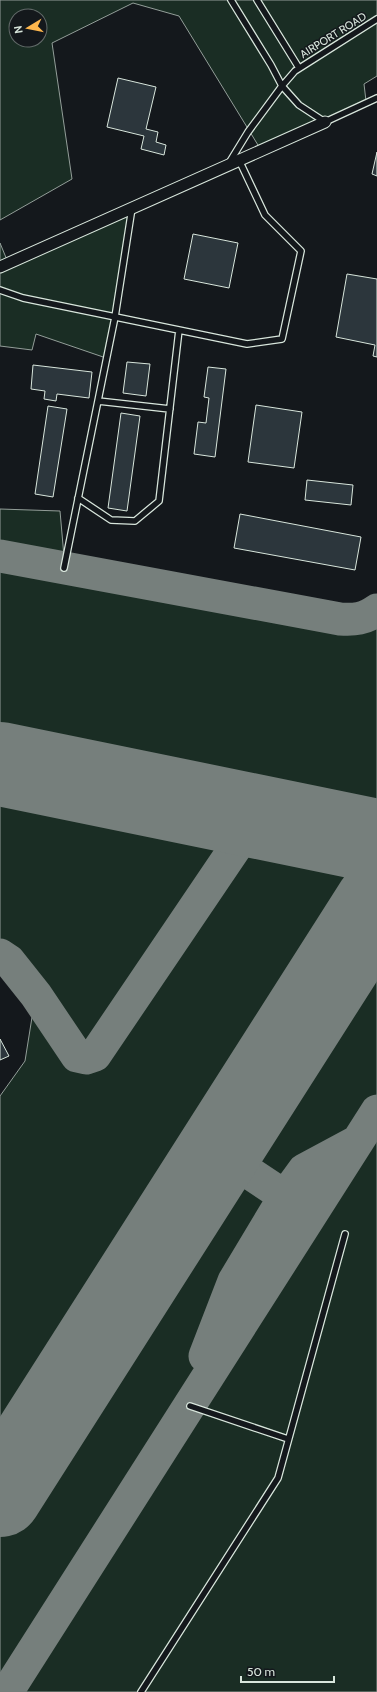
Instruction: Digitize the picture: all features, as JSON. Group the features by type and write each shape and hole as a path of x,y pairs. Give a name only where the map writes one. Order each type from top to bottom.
{"street":[{"path":"0,267 325,122"}],"lane":[{"path":"231,0 271,65 282,86 299,105 325,122 377,98"},
{"path":"257,0 299,68"},
{"name":"AIRPORT ROAD","path":"228,164 248,132 282,86 299,68 377,18"},
{"path":"0,290 23,298 247,344 282,339 301,251 265,215 239,160"},
{"path":"64,568 115,317 132,207"},
{"path":"78,498 111,520 135,521 159,501 179,330"},
{"path":"98,401 170,409"},
{"path":"141,1692 278,1478 345,1234"},
{"path":"190,1406 288,1439"}],"green space":[{"path":"0,0 377,0 377,76 364,84 366,101 261,150 179,16 133,3 52,43 72,179 0,220"},
{"path":"130,209 109,359 36,334 32,350 0,346 0,243 7,260"},
{"path":"0,509 60,511 65,568 222,608 351,631 365,632 377,628 377,1692 0,1692 0,1096 25,1061 33,1011 9,961 0,955"}],"building":[{"path":"118,78 156,87 146,129 158,132 156,142 166,145 164,155 141,149 144,136 107,127"},
{"path":"377,152 377,176 372,174"},
{"path":"193,234 238,243 229,288 184,279"},
{"path":"347,274 377,279 377,357 373,356 375,345 336,337"},
{"path":"127,362 150,364 146,396 123,393"},
{"path":"33,365 92,372 89,398 57,394 56,401 44,399 45,391 31,389"},
{"path":"208,367 226,369 215,457 194,454 198,422 206,423 209,398 204,397"},
{"path":"256,405 302,412 294,468 248,462"},
{"path":"48,406 67,409 53,497 35,494"},
{"path":"121,413 140,416 127,511 108,508"},
{"path":"307,480 353,485 351,505 305,500"},
{"path":"240,514 361,537 355,570 234,548"},
{"path":"0,1039 9,1056 0,1060"}],"taxiway":[{"path":"0,556 340,619 359,618 377,610"},
{"path":"0,955 9,961 36,995 77,1056 86,1058 95,1055 256,817"},
{"path":"7,1692 377,1111"},
{"path":"205,1356 234,1281 285,1196 304,1170 358,1141"},
{"path":"218,1152 304,1209"}],"runway":[{"path":"0,764 377,841"},
{"path":"0,1495 377,903"}]}
